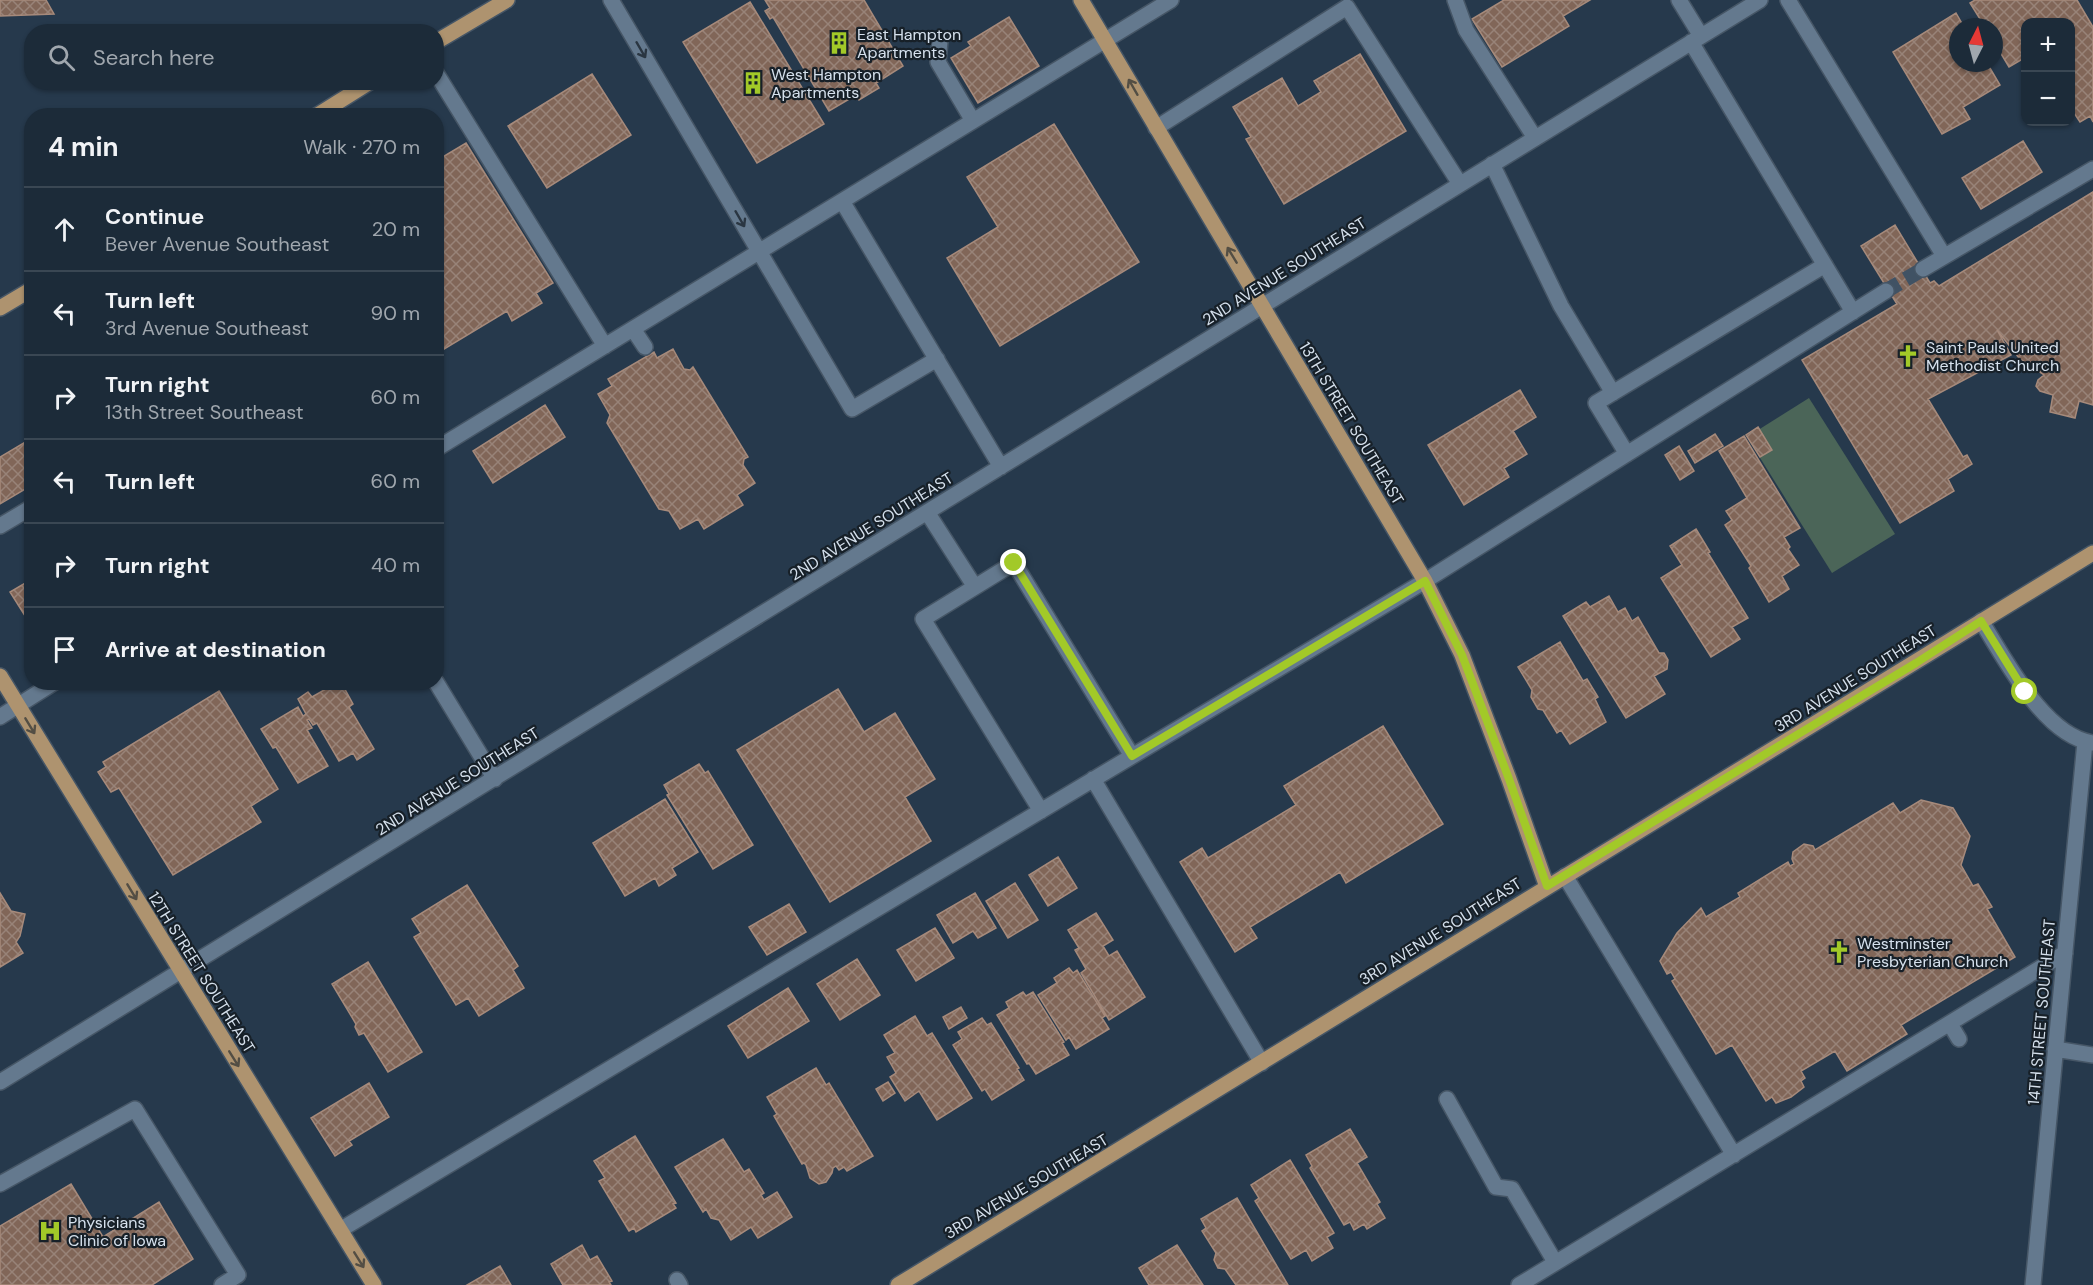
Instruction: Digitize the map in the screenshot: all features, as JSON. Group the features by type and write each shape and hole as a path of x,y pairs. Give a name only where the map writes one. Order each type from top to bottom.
{"main road":[{"path":"444,37 507,0"},
{"name":"13TH STREET SOUTHEAST","path":"1081,0 1425,581 1462,655 1547,886"},
{"path":"329,108 357,90"},
{"path":"0,308 24,297"},
{"name":"3RD AVENUE SOUTHEAST","path":"898,1285 2093,553"},
{"name":"12TH STREET SOUTHEAST","path":"0,676 374,1285"}],"street":[{"path":"611,0 852,409 937,359"},
{"path":"444,444 1171,0"},
{"path":"1455,0 1466,30 1535,138"},
{"path":"1679,0 1696,39 1852,312"},
{"name":"2ND AVENUE SOUTHEAST","path":"0,1082 1760,0"},
{"path":"1788,0 1944,256"},
{"path":"1156,128 1347,8 1460,184"},
{"path":"940,41 938,62 974,121"},
{"path":"444,86 605,346"},
{"path":"1492,164 1561,306 1613,393"},
{"path":"1923,269 2093,169"},
{"path":"842,201 1001,466"},
{"path":"1627,454 1596,404 1825,266"},
{"path":"340,1230 1425,581 1886,291"},
{"path":"633,329 645,347"},
{"path":"0,526 24,512"},
{"path":"927,512 975,587"},
{"path":"1041,811 923,619 1014,563 1132,756"},
{"path":"1981,621 2025,692 2064,731 2089,742"},
{"path":"0,717 42,690"},
{"path":"441,690 495,779"},
{"name":"14TH STREET SOUTHEAST","path":"2033,1285 2055,1049 2089,742"},
{"path":"1093,779 1262,1063"},
{"path":"1565,876 1734,1155"},
{"path":"1519,1285 2065,953"},
{"path":"1950,1024 1959,1038"},
{"path":"2055,1049 2093,1055"},
{"path":"1447,1099 1496,1187 1512,1189 1555,1262"},
{"path":"0,1184 135,1109 241,1280 222,1285"}],"green space":[{"path":"1809,398 1895,534 1832,573 1747,437"}],"building":[{"path":"0,0 46,0 54,14 0,16"},
{"name":"East Hampton Apartments","path":"765,0 864,0 903,66 876,83 879,88 859,100 856,95 829,111 773,17 770,19 765,11 770,8"},
{"path":"1504,0 1590,0 1563,16 1569,26 1502,67 1472,19"},
{"path":"1975,0 2077,0 2093,27 2093,122 2090,116 2080,122 2075,114 2075,18 2021,18 2021,60 2009,67 2003,57 2003,18 1979,18 1970,3"},
{"name":"West Hampton Apartments","path":"750,2 824,124 757,163 683,42"},
{"path":"1956,13 1959,18 1949,18 1949,72 1992,72 2000,85 1963,107 1970,119 1942,134 1893,52"},
{"path":"1009,17 1039,66 978,103 951,58 971,46 968,42"},
{"path":"1360,54 1406,131 1284,204 1246,139 1251,137 1233,107 1282,78 1298,106 1321,92 1314,81"},
{"path":"592,74 631,135 547,188 508,126"},
{"path":"1054,124 1139,262 1000,346 947,258 998,227 967,177"},
{"path":"2023,141 2042,172 1981,209 1962,178"},
{"path":"466,143 553,283 536,293 542,303 512,321 507,311 444,349 444,156"},
{"name":"Saint Pauls United Methodist Church","path":"2093,192 2093,405 2079,401 2075,418 2050,412 2053,395 2040,391 2036,386 2038,380 2044,375 2019,358 1997,330 2011,355 1928,399 1963,457 1967,455 1972,464 1948,479 1954,491 1900,523 1802,360 1897,304 1861,246 1895,225 1930,283 1934,281 1939,286"},
{"path":"673,349 684,369 690,370 693,367 748,457 744,459 743,465 755,483 737,495 743,505 704,529 698,519 680,529 669,511 659,509 607,423 610,415 598,394 612,386 608,379 654,352 657,358"},
{"path":"1520,390 1536,417 1513,431 1527,454 1504,468 1509,477 1464,505 1428,445"},
{"path":"545,405 565,437 493,483 473,451"},
{"path":"1758,427 1772,450 1760,457 1746,435"},
{"path":"1715,434 1723,446 1695,463 1688,451"},
{"path":"1744,436 1800,528 1784,537 1790,547 1788,549 1799,565 1782,576 1789,589 1769,602 1749,568 1751,566 1725,525 1732,520 1726,511 1747,498 1719,451"},
{"path":"24,443 24,490 0,504 0,457"},
{"path":"1679,446 1694,471 1680,480 1665,455"},
{"path":"1696,529 1748,618 1732,627 1740,639 1711,657 1661,578 1682,565 1670,546"},
{"path":"24,584 24,614 10,592"},
{"path":"1609,596 1618,612 1625,608 1632,621 1638,617 1659,653 1664,653 1668,660 1667,669 1654,676 1665,694 1626,718 1563,616 1586,602 1590,607"},
{"path":"1560,642 1583,681 1587,679 1598,697 1595,699 1606,722 1570,744 1561,730 1557,733 1543,710 1538,709 1531,697 1532,690 1518,667"},
{"path":"838,689 864,732 895,713 935,779 905,797 931,841 830,902 737,750"},
{"path":"324,690 345,690 353,704 349,707 374,749 357,760 353,753 339,761 317,723 313,725 309,719 307,720 312,728 307,730 328,766 298,783 276,747 273,748 261,729 298,707 303,716 306,714 298,699 308,692 312,697"},
{"path":"219,691 278,789 251,806 261,822 173,875 119,788 111,792 98,772 106,767 103,762"},
{"path":"1383,726 1443,824 1346,883 1340,872 1250,927 1257,938 1235,952 1180,862 1202,848 1208,858 1296,805 1284,786"},
{"path":"699,764 705,773 708,771 753,845 713,869 667,795 669,794 664,785"},
{"path":"665,799 698,852 672,868 676,875 659,886 655,878 625,896 593,843"},
{"name":"Westminster Presbyterian Church","path":"1921,800 1953,808 1970,836 1961,865 1973,886 1978,884 1992,907 1987,909 2015,957 1901,1025 1907,1034 1847,1071 1835,1051 1801,1071 1805,1078 1801,1081 1804,1087 1791,1097 1776,1103 1772,1097 1766,1101 1732,1045 1716,1054 1672,981 1675,979 1671,972 1667,974 1660,961 1677,933 1701,908 1706,917 1740,897 1738,893 1788,862 1790,866 1794,864 1793,852 1804,844 1813,846 1815,850 1893,803 1900,813"},
{"path":"1058,857 1077,888 1048,906 1029,875"},
{"path":"1015,883 1038,920 1008,938 986,901"},
{"path":"467,885 518,966 513,970 524,988 479,1016 468,998 456,1005 414,937 421,933 412,919"},
{"path":"0,893 11,911 25,914 20,936 16,942 23,953 0,967"},
{"path":"975,893 996,928 978,938 973,931 953,943 937,915"},
{"path":"789,904 806,932 767,955 749,927"},
{"path":"1096,913 1113,940 1103,946 1109,956 1117,951 1145,997 1109,1020 1081,973 1086,969 1075,950 1079,948 1068,930"},
{"path":"935,928 954,958 916,981 897,950"},
{"path":"857,959 880,995 840,1020 817,984"},
{"path":"368,962 422,1052 388,1072 364,1033 359,1035 356,1024 332,984"},
{"path":"1069,968 1073,973 1077,970 1105,1016 1102,1018 1109,1029 1076,1049 1069,1037 1066,1040 1038,995 1057,983 1054,978"},
{"path":"788,988 809,1021 748,1058 728,1026"},
{"path":"1023,992 1026,996 1033,992 1064,1042 1062,1043 1069,1055 1036,1074 1029,1063 1027,1064 997,1015 1009,1008 1006,1002"},
{"path":"961,1007 967,1018 949,1029 943,1017"},
{"path":"915,1016 927,1036 932,1033 972,1098 937,1120 919,1091 905,1101 890,1077 896,1073 887,1057 895,1053 884,1035"},
{"path":"982,1018 987,1025 991,1023 1024,1080 992,1100 985,1089 982,1091 953,1045 962,1039 958,1032"},
{"path":"816,1068 826,1085 829,1083 873,1156 847,1171 844,1167 839,1170 836,1166 826,1182 819,1184 810,1178 806,1165 802,1164 774,1116 777,1114 767,1097"},
{"path":"888,1082 895,1093 883,1101 876,1089"},
{"path":"369,1083 389,1117 349,1141 352,1145 335,1156 311,1118"},
{"path":"1350,1129 1367,1157 1357,1163 1380,1202 1377,1204 1385,1218 1367,1229 1364,1224 1354,1230 1350,1222 1344,1225 1310,1168 1312,1166 1306,1155"},
{"path":"635,1136 676,1203 673,1204 676,1208 636,1232 634,1228 629,1231 599,1181 605,1178 594,1161"},
{"path":"723,1139 744,1172 749,1169 764,1193 761,1195 764,1200 777,1192 792,1217 758,1238 751,1227 731,1240 719,1220 711,1218 706,1209 703,1212 675,1167"},
{"path":"1290,1160 1334,1233 1327,1237 1333,1248 1312,1261 1306,1250 1291,1259 1255,1201 1259,1198 1251,1185"},
{"name":"Physicians Clinic of Iowa","path":"71,1184 103,1237 159,1202 193,1259 152,1285 0,1285 0,1226"},
{"path":"1237,1198 1288,1285 1236,1285 1225,1269 1218,1268 1214,1260 1216,1253 1202,1231 1206,1228 1201,1219"},
{"path":"582,1245 590,1260 597,1256 612,1281 609,1282 611,1285 563,1285 551,1264"},
{"path":"1177,1245 1203,1285 1149,1285 1139,1268"},
{"path":"500,1266 511,1285 467,1285"}],"tunnel":[{"path":"1886,291 1923,269"}],"place":[{"name":"East Hampton Apartments","path":"839,43"},
{"name":"West Hampton Apartments","path":"753,83"},
{"name":"Saint Pauls United Methodist Church","path":"1908,356"},
{"name":"Westminster Presbyterian Church","path":"1839,952"},
{"name":"Physicians Clinic of Iowa","path":"50,1231"}],"route":[{"path":"1014,563 1132,756 1425,581 1462,655 1547,886 1916,663 1981,621 2025,692"}]}
